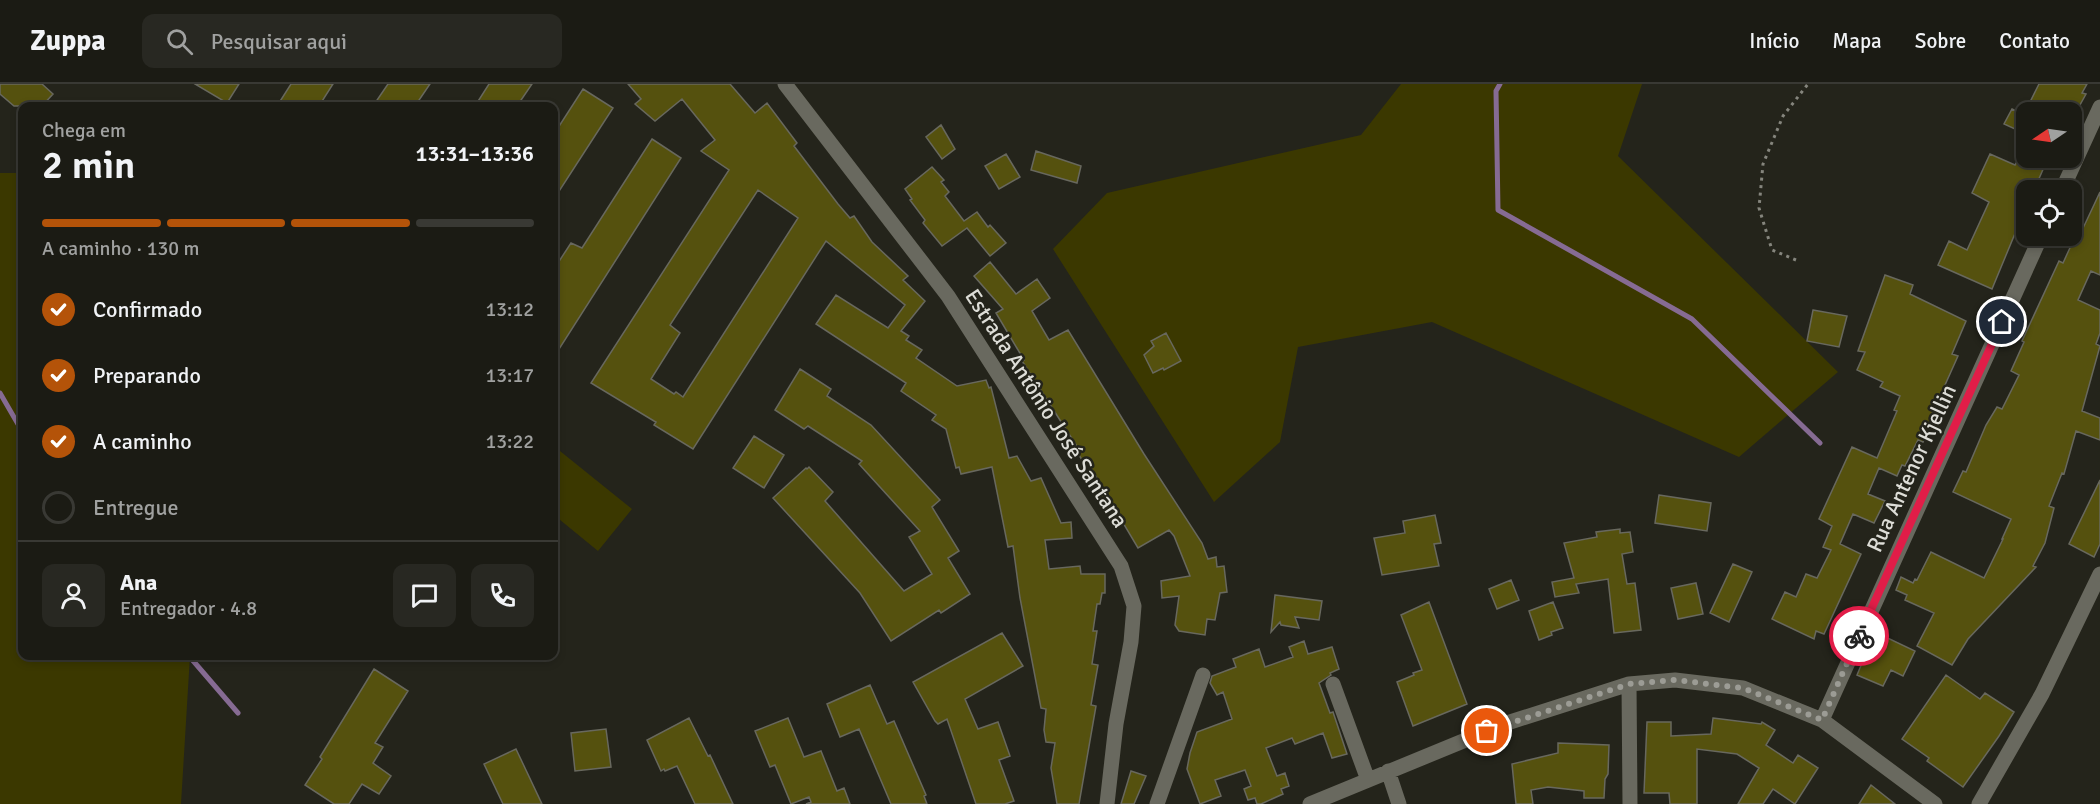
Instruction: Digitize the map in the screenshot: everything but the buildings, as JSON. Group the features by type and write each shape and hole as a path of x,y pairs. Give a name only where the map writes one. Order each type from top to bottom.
{"street":[{"name":"Estrada Antônio José Santana","path":"785,84 948,296 1121,566 1134,606 1131,642 1116,724 1107,804"},
{"path":"2067,180 2100,107"},
{"name":"Rua Antenor Kjellin","path":"1822,720 2037,246"},
{"path":"1979,804 2042,694 2100,574"},
{"path":"1157,804 1203,675"},
{"path":"1310,804 1507,723 1629,684 1675,680 1743,688 1822,720 1935,804"},
{"path":"1332,684 1368,780"},
{"path":"1629,684 1630,804"},
{"path":"1388,771 1399,804"}],"path":[{"path":"1796,260 1772,250 1759,208 1763,164 1784,116 1808,84"}],"shaded area":[{"path":"1401,84 1642,84 1618,156 1838,372 1739,457 1432,322 1298,347 1280,442 1214,502 1053,249 1107,193 1361,135"},
{"path":"0,173 18,173 18,660 190,660 181,804 0,804"},
{"path":"558,449 632,509 598,551 558,518"}],"waterway":[{"path":"1500,84 1496,91 1498,210 1692,319 1820,443"},
{"path":"0,393 18,424"},
{"path":"192,660 238,713"}],"way so far":[{"path":"1487,731 1629,684 1675,680 1743,688 1822,720 1859,636"}],"route":[{"path":"1859,636 2002,322"}]}
